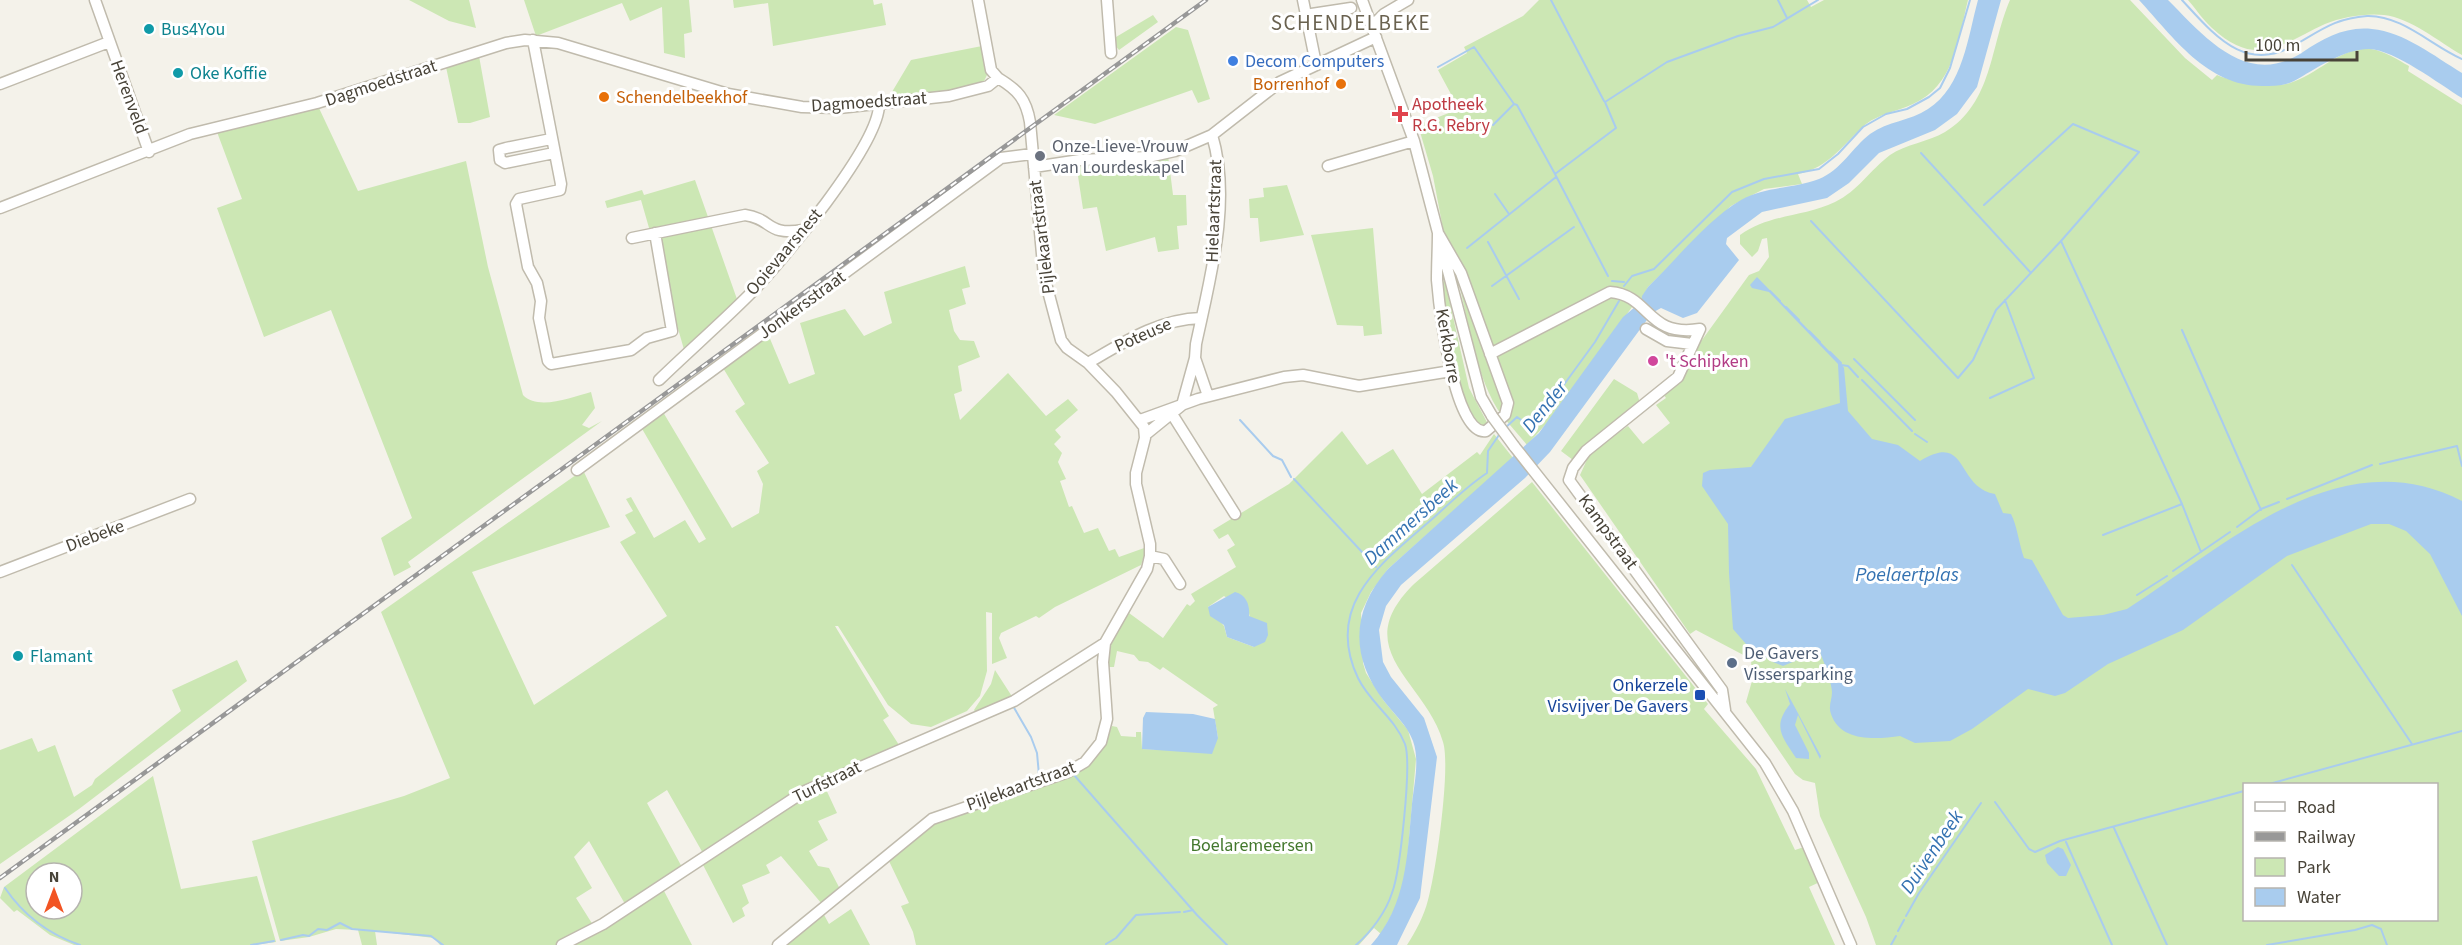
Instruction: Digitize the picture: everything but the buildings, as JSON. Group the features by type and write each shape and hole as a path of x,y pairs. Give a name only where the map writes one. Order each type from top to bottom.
{"street":[{"name":"Herenveld","path":"94,0 149,152"},
{"path":"978,0 991,70 1022,96 1028,113 1034,167 1080,159 1148,157 1175,151 1212,135 1280,82 1376,37"},
{"path":"1107,0 1111,53"},
{"path":"1303,0 1316,64"},
{"name":"Kerkborre","path":"1362,0 1414,141 1481,397 1492,416 1525,460"},
{"path":"1372,26 1384,14 1408,0"},
{"path":"1305,15 1351,8"},
{"path":"533,40 560,190 519,199 516,204 528,267 539,290 541,301 539,318 548,361 551,364 631,350 647,338 672,331 655,233"},
{"name":"Dagmoedstraat","path":"0,208 212,128 317,103 506,43 533,40 558,43 728,94 764,102 820,108 879,104 967,93 988,86 998,78"},
{"name":"Herenveld","path":"0,84 109,42"},
{"name":"Ooievaarsnest","path":"659,380 750,294 803,230 855,160 879,116 879,104"},
{"name":"Hielaartstraat","path":"1182,405 1195,358 1216,250 1219,177 1218,154 1212,135"},
{"path":"551,139 506,148 500,150 498,154 500,160 505,163 554,153"},
{"path":"1328,166 1414,141"},
{"name":"Jonkersstraat","path":"577,470 1002,158 1032,154"},
{"name":"Pijlekaartstraat","path":"1034,167 1048,296 1061,340 1078,358 1088,363 1140,420 1145,435"},
{"path":"632,238 745,215 756,218 781,233 803,230"},
{"name":"Kerkborre","path":"1438,233 1461,273 1508,409 1490,429 1481,432 1467,420 1451,371 1437,280 1438,233"},
{"path":"1490,354 1601,294 1619,293 1676,331 1701,329 1692,344 1667,340 1646,329"},
{"name":"Poteuse","path":"1088,363 1153,328 1182,318 1202,318"},
{"name":"Kampstraat","path":"1692,344 1693,349 1678,377 1586,451 1573,468 1569,480 1722,690 1725,712"},
{"name":"Hielaartstraat","path":"1195,358 1208,396"},
{"path":"1140,420 1246,385 1303,375 1359,386 1451,371"},
{"path":"1180,584 1164,559 1150,556 1150,544 1136,484 1136,473 1145,435 1182,405"},
{"path":"1172,414 1235,514"},
{"name":"Kampstraat","path":"1525,460 1725,712 1781,788 1851,945"},
{"name":"Diebeke","path":"0,572 190,499"},
{"name":"Pijlekaartstraat","path":"778,945 932,819 1060,775 1085,762 1095,752 1106,732 1107,705 1103,662 1105,643 1147,569 1150,556"},
{"name":"Turfstraat","path":"562,945 623,911 805,791 1014,701 1105,643"}],"green space":[{"path":"409,0 469,0 476,28 449,21"},
{"path":"524,0 689,0 692,32 684,34 685,58 664,53 662,7 630,21 622,3 536,36"},
{"path":"733,0 873,0 874,5 882,3 886,25 773,46 768,3 734,8"},
{"path":"1539,0 1807,0 1811,7 1824,0 1968,0 1952,60 1946,74 1927,96 1866,124 1827,161 1798,174 1802,184 1764,189 1731,206 1648,287 1640,303 1623,291 1497,347 1492,345 1444,234 1433,176 1418,125 1459,109 1438,70 1467,53 1464,47 1523,16"},
{"path":"2010,0 2130,0 2185,58 2212,80 2217,75 2253,84 2283,85 2300,79 2339,56 2360,49 2371,49 2409,66 2408,71 2462,105 2462,945 1876,945 1866,917 1820,816 1815,783 1803,780 1795,774 1746,702 1752,681 1751,659 1696,630 1690,634 1580,475 1590,453 1628,426 1643,444 1670,423 1656,405 1666,398 1663,394 1749,275 1759,271 1769,257 1767,238 1762,239 1758,251 1752,257 1740,244 1740,235 1763,223 1811,211 1835,202 1850,192 1890,155 1945,132 1961,120 1973,106 1988,72"},
{"path":"2188,0 2462,0 2462,55 2424,31 2394,17 2384,15 2354,16 2332,22 2282,45 2256,50 2242,47 2228,40 2212,28"},
{"path":"1153,15 1158,22 1119,50 1111,40"},
{"path":"1176,27 1188,30 1210,99 1198,103 1192,90 1095,124 1054,115"},
{"path":"982,46 987,75 982,85 974,88 889,97 911,60"},
{"path":"479,56 490,117 470,123 458,123 446,67"},
{"path":"318,106 358,191 466,161 488,267 523,395 529,400 546,402 591,392 595,408 582,425 589,428 602,421 408,562 411,567 394,576 381,538 412,518 331,310 264,337 217,208 242,199 217,132"},
{"path":"1168,155 1173,195 1186,195 1187,225 1177,226 1179,249 1158,252 1155,237 1106,251 1097,207 1083,209 1076,163"},
{"path":"695,180 738,302 685,353 641,200 607,208 605,201 642,190 644,195"},
{"path":"1287,185 1304,235 1260,242 1258,218 1250,218 1249,199 1264,197 1263,188"},
{"path":"1373,228 1382,334 1364,336 1363,326 1337,325 1311,235"},
{"path":"965,266 970,287 962,289 966,304 949,310 954,331 960,340 974,341 980,357 958,366 962,391 954,394 960,420 1008,373 1046,416 1068,399 1078,410 1055,430 1061,437 1054,444 1062,453 1058,462 1066,479 1060,481 1069,507 1072,506 1084,533 1098,528 1109,551 1115,549 1119,557 1147,547 1141,565 1055,607 1039,618 1036,616 1001,633 999,638 1007,658 992,664 992,613 986,612 987,671 980,696 967,711 931,727 911,724 888,705 838,626 835,626 889,716 883,720 899,745 842,771 704,855 667,790 647,803 683,869 625,904 589,841 574,857 592,888 576,898 593,925 556,945 440,945 434,938 375,931 377,945 362,945 358,930 336,929 309,937 280,941 252,841 404,796 450,778 381,612 583,470 610,527 472,572 534,705 667,616 620,542 636,533 625,515 633,511 626,499 631,497 654,538 685,520 699,543 706,539 641,427 663,412 732,528 759,513 763,484 757,471 769,463 735,411 745,404 723,368 768,334 789,384 815,374 800,323 845,309 864,336 892,323 884,292"},
{"path":"1457,276 1503,391 1502,416 1479,367"},
{"path":"1445,281 1469,388 1490,428 1484,429 1466,409 1453,359 1441,282"},
{"path":"1606,295 1631,301 1632,307 1556,413 1527,445 1504,418 1507,415 1493,355"},
{"path":"1614,379 1637,393 1640,403 1573,460 1561,451"},
{"name":"Boelaremeersen","path":"1342,431 1367,465 1393,449 1422,494 1477,452 1480,455 1494,434 1513,458 1388,569 1371,592 1361,613 1363,663 1366,673 1384,701 1408,730 1416,759 1406,874 1397,905 1381,934 1374,928 1359,945 916,945 913,932 901,906 909,903 888,859 933,823 1086,767 1098,754 1112,726 1117,727 1121,736 1136,737 1136,732 1141,732 1142,749 1166,750 1218,738 1213,708 1218,705 1163,667 1160,670 1148,662 1139,661 1134,655 1117,651 1114,667 1107,667 1110,642 1129,613 1163,638 1187,604 1190,606 1195,601 1191,594 1236,567 1227,550 1235,545 1228,534 1219,539 1213,530 1289,484","holes":["1224,596 1249,613 1254,647 1227,637 1224,626 1208,607"]},
{"path":"1532,482 1708,704 1704,709 1756,769 1795,850 1804,847 1822,881 1809,887 1835,945 1407,945 1422,918 1431,886 1442,820 1445,755 1443,742 1434,720 1397,665 1389,647 1388,628 1395,607 1414,584"},
{"path":"237,660 247,681 79,809 0,864 0,750 32,738 38,752 55,745 74,797 92,785 95,779 181,711 172,690"},
{"path":"995,670 1013,698 976,713 974,710 991,684"},
{"path":"153,776 181,889 257,876 276,942 254,945 74,945 50,935 32,921 84,921 84,861 39,861"},
{"path":"824,785 837,813 818,821 828,840 809,851 818,866 829,868 840,889 822,904 781,856 766,865 770,873 742,885 749,903 742,908 745,916 733,923 702,863 747,831"},
{"path":"24,872 24,915 17,910 14,912 0,898 4,887"},
{"path":"663,889 692,945 566,945"},
{"path":"851,909 870,945 786,945 823,913 829,924"}],"water":[{"path":"1978,0 2001,0 1977,87 1957,114 1935,130 1879,153 1849,183 1827,198 1762,212 1727,238 1726,244 1739,260 1697,313 1683,318 1661,308 1652,313 1550,452 1525,478 1401,585 1386,606 1379,630 1383,662 1391,677 1424,718 1437,757 1420,898 1397,945 1371,945 1383,930 1392,913 1403,879 1409,842 1416,764 1413,741 1404,725 1373,684 1365,668 1361,651 1359,634 1362,618 1367,601 1376,585 1388,569 1539,433 1623,317 1641,302 1648,287 1716,218 1750,195 1809,182 1827,175 1870,134 1884,126 1921,113 1940,99 1957,74"},
{"path":"2139,0 2168,0 2197,29 2228,54 2245,62 2263,65 2283,62 2344,31 2372,29 2384,31 2407,40 2462,73 2462,98 2404,61 2369,49 2349,52 2287,84 2262,86 2242,84 2224,78 2193,57"},
{"name":"Poelaertplas","path":"1757,277 1840,362 1844,368 1848,411 1872,439 1898,445 1920,461 1936,454 1947,453 1955,456 1973,482 1982,489 1995,494 2003,513 2011,514 2013,518 2024,558 2032,560 2063,615 2068,618 2103,615 2127,609 2243,531 2285,508 2328,491 2371,482 2416,485 2462,501 2462,616 2430,554 2406,531 2389,524 2371,524 2287,556 2183,630 2108,664 2065,693 2055,696 2028,689 1972,729 1950,741 1915,743 1900,736 1871,738 1851,734 1836,723 1831,714 1832,688 1818,648 1814,647 1795,661 1783,666 1746,644 1733,629 1728,524 1702,486 1703,473 1710,470 1751,467 1785,419 1840,403 1838,364 1769,292 1752,288 1750,285"},
{"path":"1235,592 1247,601 1249,616 1267,623 1268,635 1265,642 1254,647 1227,637 1224,625 1210,616 1208,607"},
{"path":"1785,689 1821,756 1820,759 1798,715 1795,725 1809,753 1809,759 1796,758 1783,737 1781,719 1790,704"},
{"path":"1146,712 1193,714 1215,719 1218,738 1212,754 1142,749 1143,718"},
{"path":"2058,847 2063,849 2071,865 2066,876 2059,876 2047,863 2045,855"}],"waterway":[{"path":"1551,0 1604,101"},
{"path":"1778,0 1787,18"},
{"path":"1608,276 1555,174 1616,128 1605,102 1667,62 1738,36 1773,27 1818,0"},
{"name":"Dammersbeek","path":"1624,286 1632,276 1654,269 1732,192 1764,179 1819,169 1838,154 1863,127 1886,114 1907,109 1940,88 1950,68 1970,0"},
{"name":"Dammersbeek","path":"2182,0 2220,39 2248,53 2264,55 2281,51 2332,24 2367,16 2392,20 2462,59"},
{"path":"1438,67 1474,47 1514,104"},
{"path":"1493,125 1514,104 1517,105 1555,174"},
{"path":"1984,205 2073,124 2139,152 2061,241"},
{"path":"1921,153 2031,273"},
{"path":"1467,248 1556,177"},
{"path":"1495,194 1509,214"},
{"path":"1811,221 1958,378 1973,360 1996,310 2061,241 2182,504"},
{"path":"1492,286 1574,227"},
{"path":"1488,242 1519,299"},
{"path":"1612,281 1624,282"},
{"path":"1770,291 1780,301"},
{"path":"1990,398 2034,378 2005,300"},
{"name":"Dammersbeek","path":"1505,428 1517,417 1531,427 1536,423 1595,342 1619,301"},
{"path":"1786,307 1799,320"},
{"path":"2182,330 2261,510"},
{"path":"1809,331 1820,342"},
{"path":"1830,352 1841,363"},
{"path":"1854,359 1915,420"},
{"path":"1841,365 1848,366 1858,377"},
{"path":"1862,380 1912,431"},
{"path":"1240,420 1273,456 1282,460 1291,477"},
{"name":"Dammersbeek","path":"1356,945 1377,921 1392,893 1401,842 1407,755 1401,735 1358,678 1349,652 1348,628 1353,607 1363,587 1394,552 1465,489 1487,473 1488,451 1501,432"},
{"path":"1915,434 1927,442"},
{"path":"2380,464 2457,446 2462,466"},
{"path":"2287,499 2372,465"},
{"path":"1294,479 1376,567"},
{"path":"2237,527 2261,509 2279,502"},
{"path":"2103,535 2182,504 2201,552"},
{"path":"2173,571 2230,532"},
{"path":"2292,565 2412,744"},
{"path":"2137,595 2167,576"},
{"path":"1013,706 1031,737 1037,753 1039,775"},
{"path":"2273,783 2462,731"},
{"path":"1074,775 1197,915 1227,945"},
{"path":"1995,802 2029,849 2035,852 2060,841 2243,791"},
{"name":"Duivenbeek","path":"1906,916 1919,893 1981,803"},
{"path":"2114,828 2167,945"},
{"name":"Duivenbeek","path":"2066,842 2112,945"},
{"name":"Dammersbeek","path":"5,888 20,907 47,930 80,945"},
{"path":"1184,912 1193,910"},
{"path":"1106,944 1116,938 1136,915 1180,912"},
{"name":"Duivenbeek","path":"1898,931 1904,920"},
{"name":"Dammersbeek","path":"281,940 303,935 309,936 318,929 327,930 340,923 352,929 431,936 443,945"},
{"name":"Duivenbeek","path":"2267,945 2372,925 2381,929 2387,945"},
{"name":"Duivenbeek","path":"1891,945 1896,936"},
{"name":"Dammersbeek","path":"251,945 274,941"}],"railway":[{"path":"0,878 1206,0"}],"place":[{"name":"Bus4You","path":"149,29"},
{"name":"Decom Computers","path":"1233,61"},
{"name":"Oke Koffie","path":"178,73"},
{"name":"Borrenhof","path":"1341,84"},
{"name":"Schendelbeekhof","path":"604,97"},
{"name":"Apotheek R.G. Rebry","path":"1400,114"},
{"name":"Onze-Lieve-Vrouw van Lourdeskapel","path":"1040,156"},
{"name":"'t Schipken","path":"1653,361"},
{"name":"Flamant","path":"18,656"},
{"name":"De Gavers Vissersparking","path":"1732,663"},
{"name":"Onkerzele Visvijver De Gavers","path":"1700,695"}],"district":[{"name":"SCHENDELBEKE","path":"1351,23"}],"water label":[{"name":"Dender","path":"1545,407"}]}
